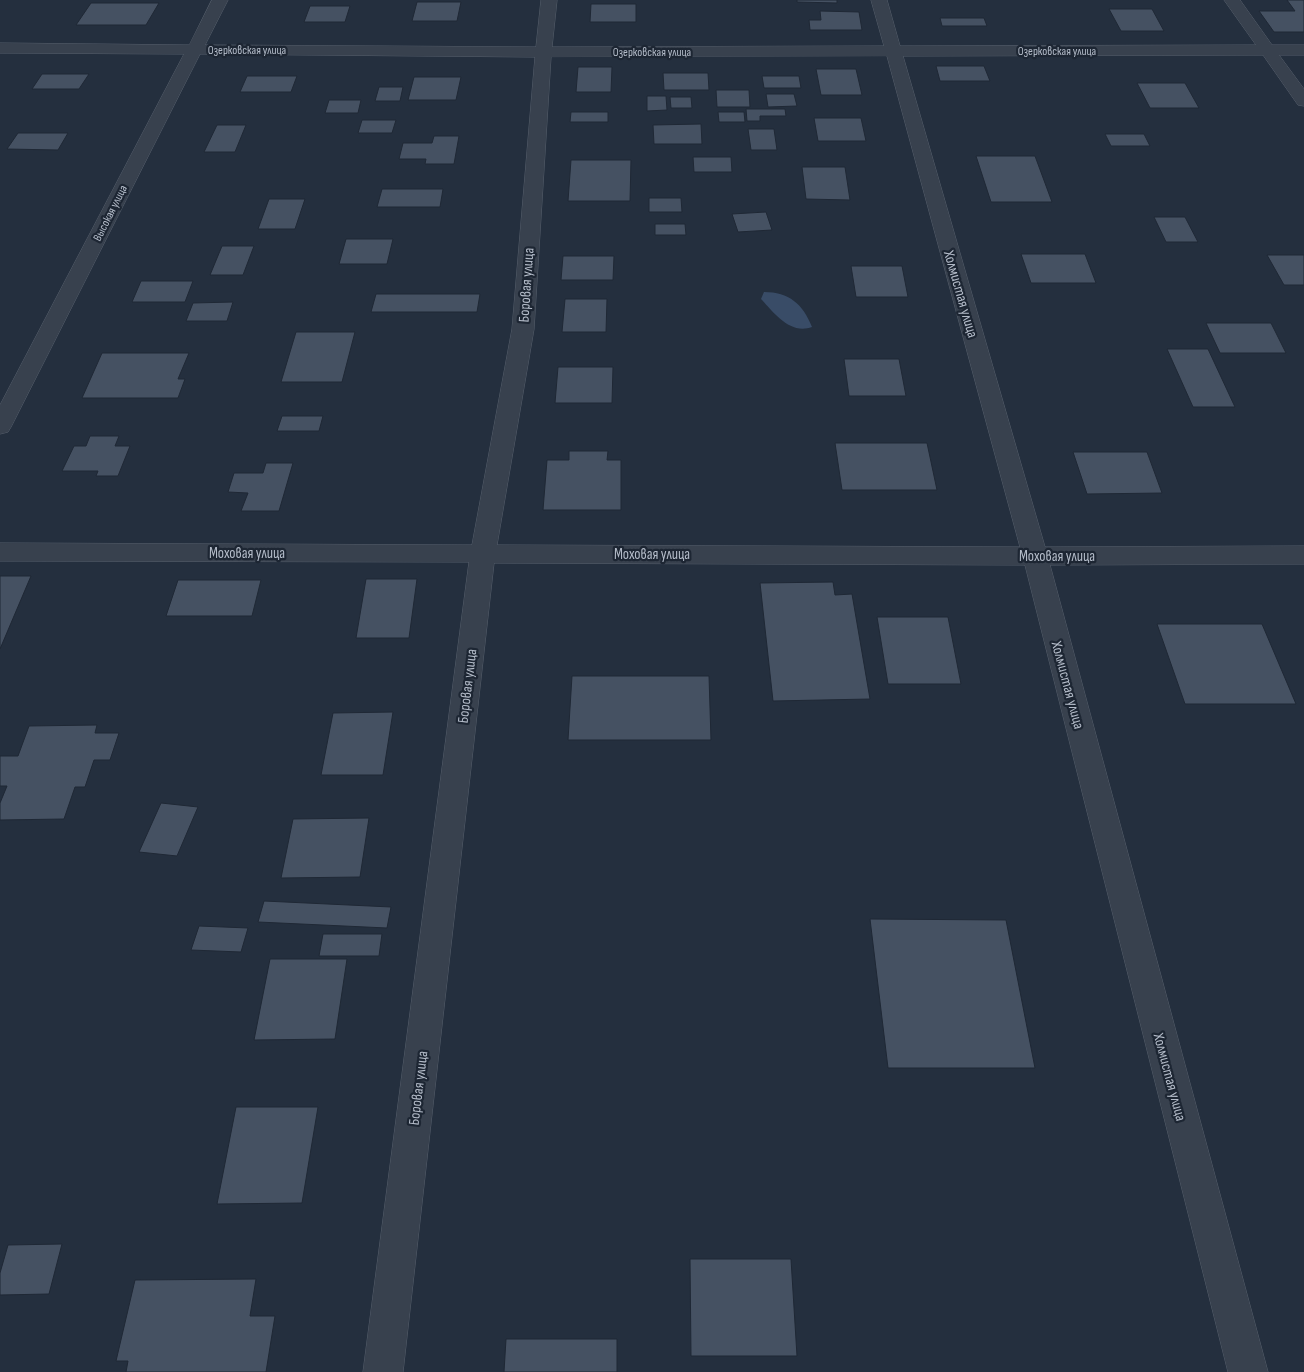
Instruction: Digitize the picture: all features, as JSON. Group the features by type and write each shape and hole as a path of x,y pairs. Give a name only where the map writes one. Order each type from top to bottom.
{"street":[{"name":"Высокая улица","path":"0,427 220,0"},
{"name":"Боровая улица","path":"383,1372 483,553 523,329 543,52 549,0"},
{"name":"Холмистая улица","path":"879,0 1035,556 1248,1372"},
{"path":"1232,0 1304,101"},
{"name":"Озерковская улица","path":"0,48 543,52 1304,50"},
{"name":"Моховая улица","path":"0,552 1035,556 1304,555"}],"water":[{"path":"764,292 781,294 794,301 804,312 812,327 797,328 783,321 761,299"}],"building":[{"path":"797,0 837,0 837,3 797,2"},
{"path":"1287,0 1304,0 1304,32 1274,32 1259,11 1295,11"},
{"path":"417,2 461,2 457,21 412,21"},
{"path":"91,3 159,3 146,25 76,25"},
{"path":"591,4 636,4 636,22 590,22"},
{"path":"310,6 350,6 345,22 304,22"},
{"path":"1109,9 1152,9 1164,31 1121,31"},
{"path":"820,11 859,12 862,30 810,30 809,20 821,20"},
{"path":"940,18 984,18 987,26 942,26"},
{"path":"936,66 984,66 990,81 940,81"},
{"path":"578,67 612,67 611,92 576,92"},
{"path":"816,69 856,69 862,95 821,95"},
{"path":"663,73 708,73 709,90 664,90"},
{"path":"42,74 89,74 79,89 32,89"},
{"path":"247,76 297,76 291,92 240,92"},
{"path":"762,76 799,76 801,88 764,88"},
{"path":"414,77 461,77 456,100 408,100"},
{"path":"1137,83 1185,83 1199,108 1150,108"},
{"path":"379,87 403,87 400,101 375,101"},
{"path":"716,90 749,90 750,107 717,107"},
{"path":"766,94 794,94 797,106 768,107"},
{"path":"647,96 666,96 667,110 647,111"},
{"path":"670,97 691,97 692,108 671,108"},
{"path":"329,100 361,100 358,113 325,113"},
{"path":"746,109 785,109 786,116 760,116 760,121 747,121"},
{"path":"571,112 608,112 608,122 570,122"},
{"path":"718,112 744,112 745,122 719,122"},
{"path":"814,118 861,118 866,141 818,141"},
{"path":"362,120 396,120 392,133 358,133"},
{"path":"701,124 702,144 654,144 653,125"},
{"path":"217,125 246,125 235,152 204,152"},
{"path":"748,129 774,129 777,150 751,150"},
{"path":"18,133 68,133 58,150 7,149"},
{"path":"1105,134 1144,134 1150,146 1111,146"},
{"path":"434,136 459,136 454,164 425,164 426,159 399,159 403,143 432,143"},
{"path":"976,156 1035,156 1052,202 991,202"},
{"path":"693,157 731,157 732,172 694,172"},
{"path":"571,160 631,160 630,201 568,201"},
{"path":"802,167 845,167 850,200 806,199"},
{"path":"382,189 443,189 440,207 377,207"},
{"path":"649,198 681,198 682,212 649,212"},
{"path":"269,199 305,199 295,229 258,229"},
{"path":"766,212 772,230 738,232 732,214"},
{"path":"1154,217 1185,217 1198,242 1166,242"},
{"path":"655,224 685,224 686,235 655,235"},
{"path":"346,239 393,239 387,264 339,264"},
{"path":"222,246 254,246 243,275 210,275"},
{"path":"1021,254 1085,254 1096,283 1031,283"},
{"path":"1267,255 1304,255 1304,285 1284,285"},
{"path":"563,256 614,256 613,280 561,280"},
{"path":"851,266 902,266 908,297 856,297"},
{"path":"141,281 193,281 185,302 132,302"},
{"path":"376,294 480,294 477,312 371,312"},
{"path":"565,299 607,299 606,332 562,332"},
{"path":"233,302 227,321 186,321 193,303"},
{"path":"1206,323 1271,323 1286,353 1220,353"},
{"path":"296,332 355,332 342,382 281,382"},
{"path":"1167,349 1208,349 1235,407 1193,407"},
{"path":"102,353 189,353 178,379 185,379 178,398 82,398"},
{"path":"844,359 899,359 906,396 849,396"},
{"path":"558,367 613,367 612,403 555,403"},
{"path":"282,416 323,416 319,431 277,431"},
{"path":"90,436 119,436 115,446 130,446 118,476 96,476 98,471 62,471 74,446 86,446"},
{"path":"835,443 927,443 937,490 842,490"},
{"path":"569,451 608,451 607,460 621,460 621,510 543,510 547,460 569,460"},
{"path":"1073,452 1147,452 1162,493 1087,494"},
{"path":"266,463 293,463 279,511 241,511 248,493 228,492 234,473 263,473"},
{"path":"0,576 31,576 0,649"},
{"path":"366,579 417,579 409,638 356,638"},
{"path":"178,580 261,580 252,616 166,616"},
{"path":"833,582 835,595 852,594 870,699 773,701 760,583"},
{"path":"877,617 948,617 961,684 888,684"},
{"path":"1157,624 1262,624 1296,704 1185,704"},
{"path":"572,676 709,676 711,740 568,740"},
{"path":"393,712 383,775 321,775 333,713"},
{"path":"97,725 95,733 119,733 110,760 94,760 85,787 75,787 64,819 0,820 0,803 7,786 0,786 0,756 18,756 29,726"},
{"path":"161,803 198,807 177,856 139,852"},
{"path":"369,818 360,877 281,878 293,819"},
{"path":"264,901 391,907 387,928 258,922"},
{"path":"870,919 1006,920 1035,1068 888,1068"},
{"path":"199,926 248,928 241,952 191,950"},
{"path":"323,934 382,934 379,956 319,956"},
{"path":"270,959 347,959 335,1039 254,1040"},
{"path":"236,1107 318,1107 302,1203 217,1204"},
{"path":"62,1244 49,1294 0,1295 0,1273 8,1245"},
{"path":"690,1259 791,1259 797,1356 691,1356"},
{"path":"256,1279 250,1316 275,1316 266,1372 126,1372 128,1361 116,1361 135,1280"},
{"path":"506,1339 617,1339 617,1372 504,1372"}]}
